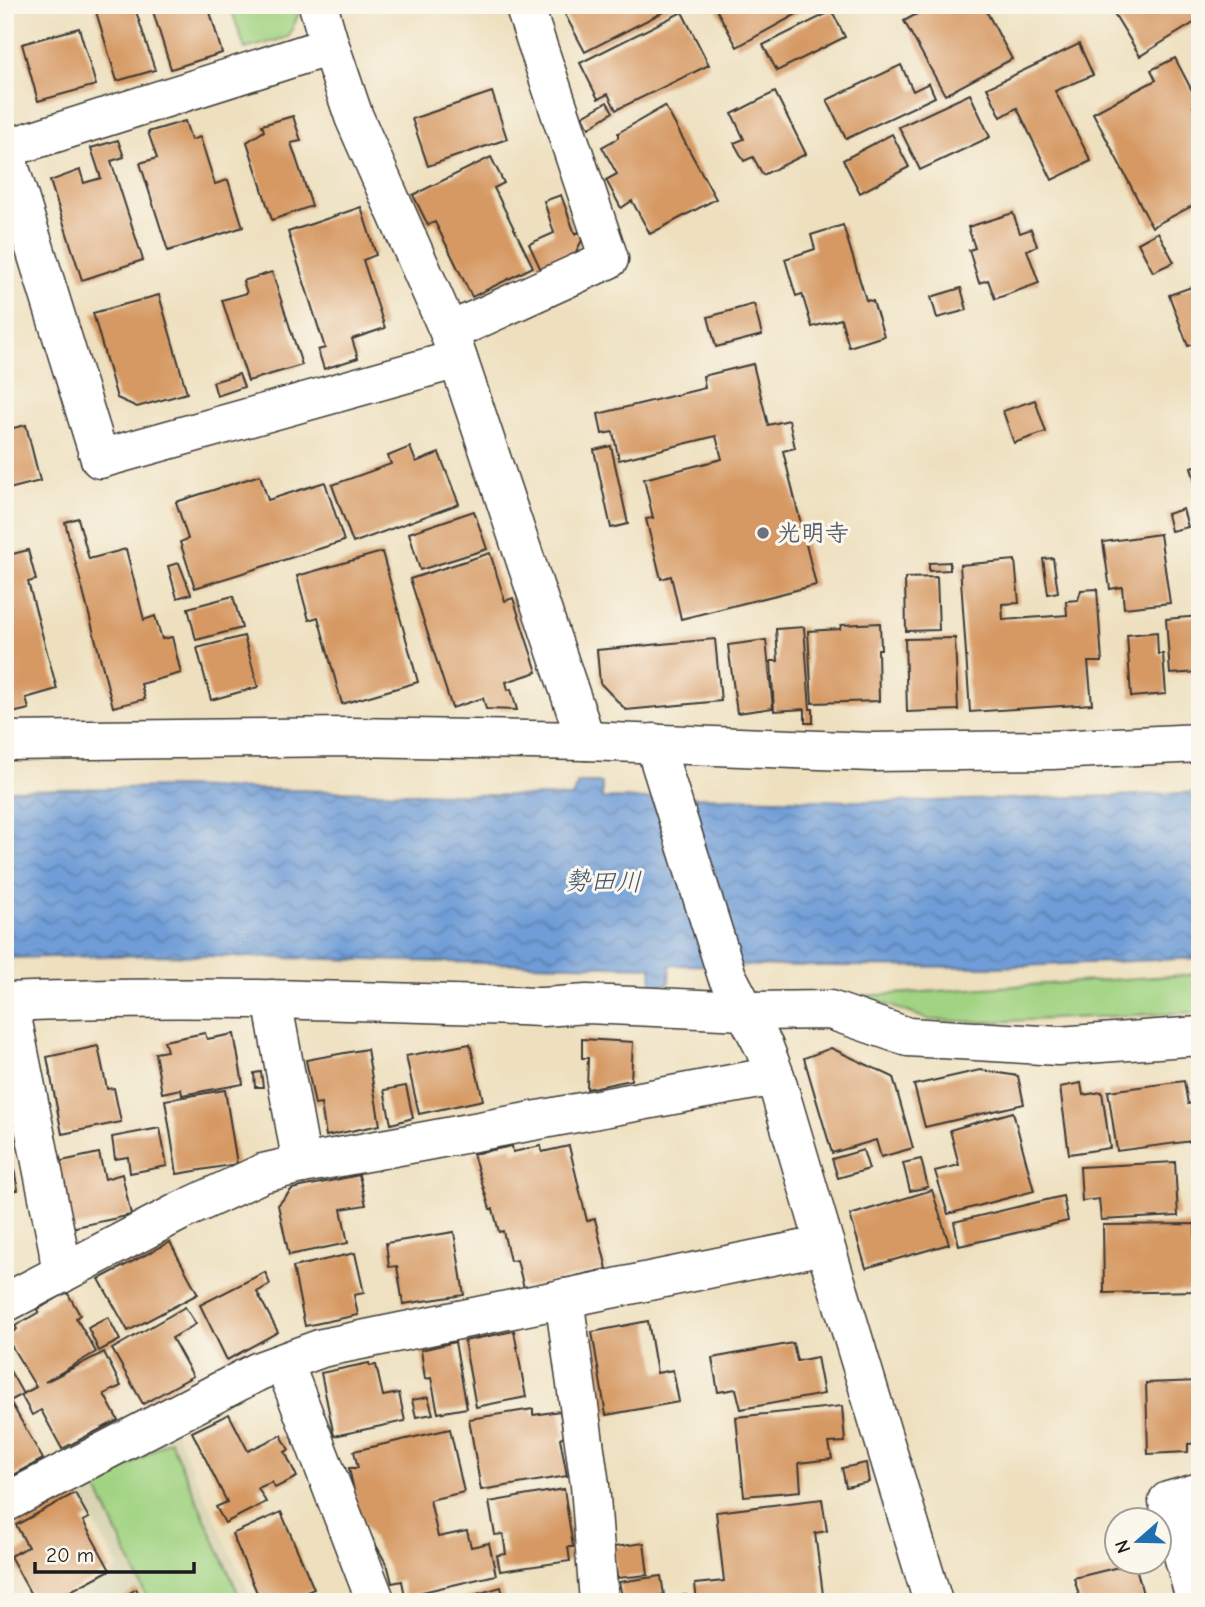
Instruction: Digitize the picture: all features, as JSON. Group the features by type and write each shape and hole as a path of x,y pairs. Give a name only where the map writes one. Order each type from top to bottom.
{"street":[{"path":"318,5 354,117 453,345 586,741"},
{"path":"330,46 5,150 100,459 453,345 609,258 524,5"},
{"path":"5,741 349,737 586,741 659,760 886,752 1052,750 1200,743"},
{"path":"659,760 727,976 764,1047 775,1076 933,1602"},
{"path":"61,1274 58,1247 7,1002 77,999 272,999 543,1007 587,1004 745,1011 830,1010 908,1037 1058,1046 1200,1037"},
{"path":"272,999 302,1164"},
{"path":"5,1303 179,1212 263,1173 775,1076"},
{"path":"5,1503 259,1371 322,1348 825,1245"},
{"path":"564,1298 590,1485 599,1602"},
{"path":"284,1363 376,1602"},
{"path":"1196,1602 1168,1501 1200,1492"}],"shaded area":[{"path":"175,1431 253,1602 63,1602 119,1568 75,1487"}],"green space":[{"path":"230,5 302,5 289,37 245,49"},
{"path":"1200,974 1200,1012 988,1022 930,1020 862,996"},
{"path":"170,1440 242,1602 149,1602 96,1487"}],"water":[{"name":"勢田川","path":"578,783 602,783 602,798 652,799 692,797 894,802 1200,792 1200,958 996,967 670,965 669,984 652,985 651,967 161,955 5,958 5,790 176,787 572,797"}],"building":[{"path":"94,5 134,5 155,70 117,81"},
{"path":"151,5 208,5 222,53 171,69"},
{"path":"560,5 677,5 585,52"},
{"path":"714,5 813,5 737,47"},
{"path":"933,5 983,5 1012,59 945,95 904,21"},
{"path":"1109,5 1200,5 1200,19 1140,56"},
{"path":"832,11 845,37 777,71 763,45"},
{"path":"682,12 709,65 616,110 608,94 598,99 580,63"},
{"path":"79,28 96,85 38,101 22,44"},
{"path":"1079,44 1093,75 1055,91 1091,161 1052,180 1017,108 1001,117 987,88"},
{"path":"1175,58 1199,104 1193,107 1200,119 1200,202 1152,227 1093,113 1156,80 1151,70"},
{"path":"901,65 913,91 929,83 935,97 846,139 827,100"},
{"path":"492,92 507,139 428,166 412,119"},
{"path":"775,92 806,154 763,175 753,157 744,161 734,143 744,139 732,114"},
{"path":"970,94 990,137 920,170 899,127"},
{"path":"607,102 613,112 589,128 583,116"},
{"path":"665,106 716,199 650,234 632,201 621,208 606,180 617,174 602,147 618,138 618,133"},
{"path":"293,116 301,141 291,143 312,206 272,220 247,142 264,131 262,125"},
{"path":"185,121 191,140 200,137 215,184 228,180 243,227 168,251 140,163 157,158 148,132"},
{"path":"892,134 909,167 860,193 843,160"},
{"path":"118,140 124,157 111,161 143,260 82,280 50,181 80,170 84,183 101,178 91,148"},
{"path":"491,157 504,183 494,188 533,267 472,297 435,222 428,225 413,195"},
{"path":"561,195 575,234 579,232 582,240 575,254 541,270 529,244 554,233 544,201"},
{"path":"361,207 376,255 363,260 385,328 352,339 358,358 324,369 318,350 325,348 288,232"},
{"path":"1013,213 1020,233 1031,229 1037,246 1027,250 1039,283 995,299 988,280 979,283 969,250 975,248 968,227"},
{"path":"843,225 866,300 873,301 884,336 849,347 841,319 812,327 802,294 796,296 785,259 815,249 811,235"},
{"path":"1158,232 1174,262 1153,272 1138,243"},
{"path":"272,272 302,365 248,381 222,300 247,293 243,281"},
{"path":"1200,284 1200,341 1188,346 1169,295"},
{"path":"961,288 967,310 937,318 931,297"},
{"path":"159,295 187,393 137,407 117,398 93,313"},
{"path":"754,304 762,335 716,347 708,317"},
{"path":"753,364 768,425 789,420 795,448 783,451 816,585 681,619 671,576 661,579 646,519 653,518 644,479 722,459 716,436 619,460 613,432 602,434 598,414 705,388 703,376"},
{"path":"239,374 244,387 217,396 213,382"},
{"path":"1035,400 1046,432 1014,443 1003,411"},
{"path":"26,425 40,481 5,490 5,430"},
{"path":"611,446 628,524 611,528 594,450"},
{"path":"410,447 416,462 439,453 459,504 353,543 332,485 391,464 388,456"},
{"path":"1200,465 1200,497 1199,498 1191,467"},
{"path":"260,475 268,500 325,482 344,541 195,588 180,542 188,539 176,502"},
{"path":"1183,509 1188,527 1171,531 1167,514"},
{"path":"474,511 487,549 420,570 409,533"},
{"path":"78,518 89,559 126,549 144,620 155,616 162,639 172,637 181,673 141,684 145,699 113,707 65,522"},
{"path":"1160,534 1170,603 1124,608 1122,587 1110,589 1103,542"},
{"path":"28,550 36,580 28,582 57,689 26,698 29,709 8,714 5,704 5,556"},
{"path":"382,552 418,682 342,704 318,617 309,620 297,576"},
{"path":"490,553 505,601 513,598 537,672 506,682 517,710 486,709 483,698 452,708 410,579"},
{"path":"1053,558 1058,592 1048,594 1043,559"},
{"path":"1015,560 1019,603 1002,604 1003,620 1067,615 1066,601 1078,600 1081,590 1097,589 1102,662 1088,662 1092,704 970,712 960,565"},
{"path":"950,562 950,570 929,571 929,563"},
{"path":"179,563 191,594 177,598 168,566"},
{"path":"937,577 939,630 906,631 905,578"},
{"path":"233,596 242,628 196,640 188,608"},
{"path":"1200,616 1200,672 1170,674 1166,619"},
{"path":"880,623 879,701 812,703 808,631 840,629 841,625"},
{"path":"804,627 813,723 805,723 805,709 774,711 771,661 778,661 776,629"},
{"path":"1157,632 1158,654 1163,654 1166,694 1131,697 1127,635"},
{"path":"244,636 258,687 211,700 197,648"},
{"path":"955,638 958,710 907,712 905,639"},
{"path":"715,639 721,701 626,710 600,683 597,650"},
{"path":"766,640 773,708 737,713 728,645"},
{"path":"205,1033 207,1039 234,1034 243,1084 182,1095 181,1089 162,1093 155,1053 167,1051 164,1041"},
{"path":"582,1039 633,1042 631,1080 587,1089 588,1058 582,1058"},
{"path":"470,1044 483,1100 419,1114 406,1056"},
{"path":"98,1046 107,1089 114,1088 121,1122 62,1134 47,1057"},
{"path":"831,1048 893,1077 913,1148 881,1157 876,1140 832,1153 804,1058"},
{"path":"367,1049 380,1125 326,1136 321,1104 315,1105 306,1060"},
{"path":"980,1070 1018,1076 1024,1104 925,1127 914,1085"},
{"path":"261,1072 263,1087 255,1087 254,1073"},
{"path":"1184,1081 1188,1104 1196,1102 1200,1140 1117,1151 1108,1091"},
{"path":"1081,1083 1083,1095 1102,1092 1110,1148 1069,1154 1060,1087"},
{"path":"406,1086 413,1118 391,1124 384,1090"},
{"path":"225,1090 237,1164 177,1174 165,1100"},
{"path":"1013,1112 1034,1191 948,1214 935,1171 959,1165 950,1130"},
{"path":"160,1128 167,1166 130,1173 128,1157 115,1159 112,1137"},
{"path":"8,1138 18,1190 5,1192 5,1139"},
{"path":"512,1146 513,1152 541,1146 542,1152 569,1146 587,1221 595,1219 607,1269 524,1288 517,1260 510,1261 503,1231 499,1232 493,1209 490,1209 473,1154"},
{"path":"863,1150 869,1169 838,1178 832,1159"},
{"path":"99,1153 105,1179 122,1174 131,1215 71,1228 57,1162"},
{"path":"921,1159 928,1187 910,1191 903,1163"},
{"path":"1175,1162 1178,1216 1101,1220 1099,1199 1082,1201 1080,1167"},
{"path":"359,1175 366,1205 341,1209 348,1243 289,1255 278,1205 292,1189"},
{"path":"932,1190 949,1244 866,1268 850,1215"},
{"path":"1063,1196 1068,1221 959,1246 954,1222"},
{"path":"1195,1224 1195,1291 1104,1293 1103,1225"},
{"path":"454,1232 464,1295 403,1304 397,1266 389,1267 386,1243"},
{"path":"170,1242 198,1294 128,1331 99,1279"},
{"path":"355,1253 364,1293 354,1295 358,1315 305,1326 293,1267"},
{"path":"265,1272 270,1284 257,1292 278,1332 227,1360 200,1305"},
{"path":"67,1292 80,1315 76,1318 96,1352 45,1382 104,1352 121,1386 104,1394 118,1420 62,1449 41,1410 32,1415 21,1395 36,1387 6,1337 17,1329 15,1326"},
{"path":"185,1307 196,1324 172,1338 193,1376 143,1404 112,1349"},
{"path":"108,1317 120,1340 99,1351 88,1328"},
{"path":"648,1321 657,1373 673,1370 679,1402 606,1415 592,1332"},
{"path":"514,1331 526,1397 476,1407 464,1341"},
{"path":"455,1342 467,1408 438,1413 431,1378 425,1379 421,1350"},
{"path":"793,1343 797,1361 817,1357 824,1394 741,1409 736,1389 718,1392 712,1358"},
{"path":"5,1362 23,1394 10,1401 43,1459 5,1480"},
{"path":"369,1363 370,1366 376,1365 383,1396 399,1393 405,1421 334,1436 321,1373"},
{"path":"1200,1381 1200,1443 1188,1444 1188,1452 1148,1454 1146,1383"},
{"path":"428,1397 433,1414 416,1417 412,1400"},
{"path":"842,1406 845,1442 829,1443 832,1459 799,1463 801,1491 744,1496 736,1417"},
{"path":"533,1409 533,1415 560,1411 564,1436 560,1438 567,1476 481,1490 469,1419"},
{"path":"229,1414 248,1451 281,1435 289,1450 285,1452 297,1477 275,1488 272,1482 258,1488 266,1502 225,1523 216,1507 227,1502 192,1432"},
{"path":"450,1429 464,1492 430,1500 438,1537 467,1531 471,1547 489,1543 496,1575 405,1596 402,1581 392,1583 388,1567 359,1514 349,1468 358,1468 354,1451"},
{"path":"866,1463 869,1482 846,1487 842,1468"},
{"path":"564,1489 573,1547 568,1547 570,1561 500,1571 497,1555 506,1554 503,1534 495,1535 489,1502"},
{"path":"75,1493 89,1518 83,1521 110,1570 50,1602 35,1602 10,1556 28,1547 16,1525"},
{"path":"822,1499 827,1531 815,1533 824,1602 697,1602 695,1584 724,1581 716,1512"},
{"path":"281,1512 314,1589 284,1602 261,1602 232,1534"},
{"path":"644,1543 648,1575 617,1578 613,1547"},
{"path":"1104,1571 1104,1576 1138,1576 1145,1602 1081,1602 1074,1578"},
{"path":"661,1576 664,1595 623,1601 619,1582"},
{"path":"501,1587 505,1602 453,1602 453,1601"},
{"path":"136,1589 144,1602 116,1602"},
{"path":"686,1595 688,1602 658,1602 658,1600"}],"place":[{"name":"光明寺","path":"763,533"}]}
